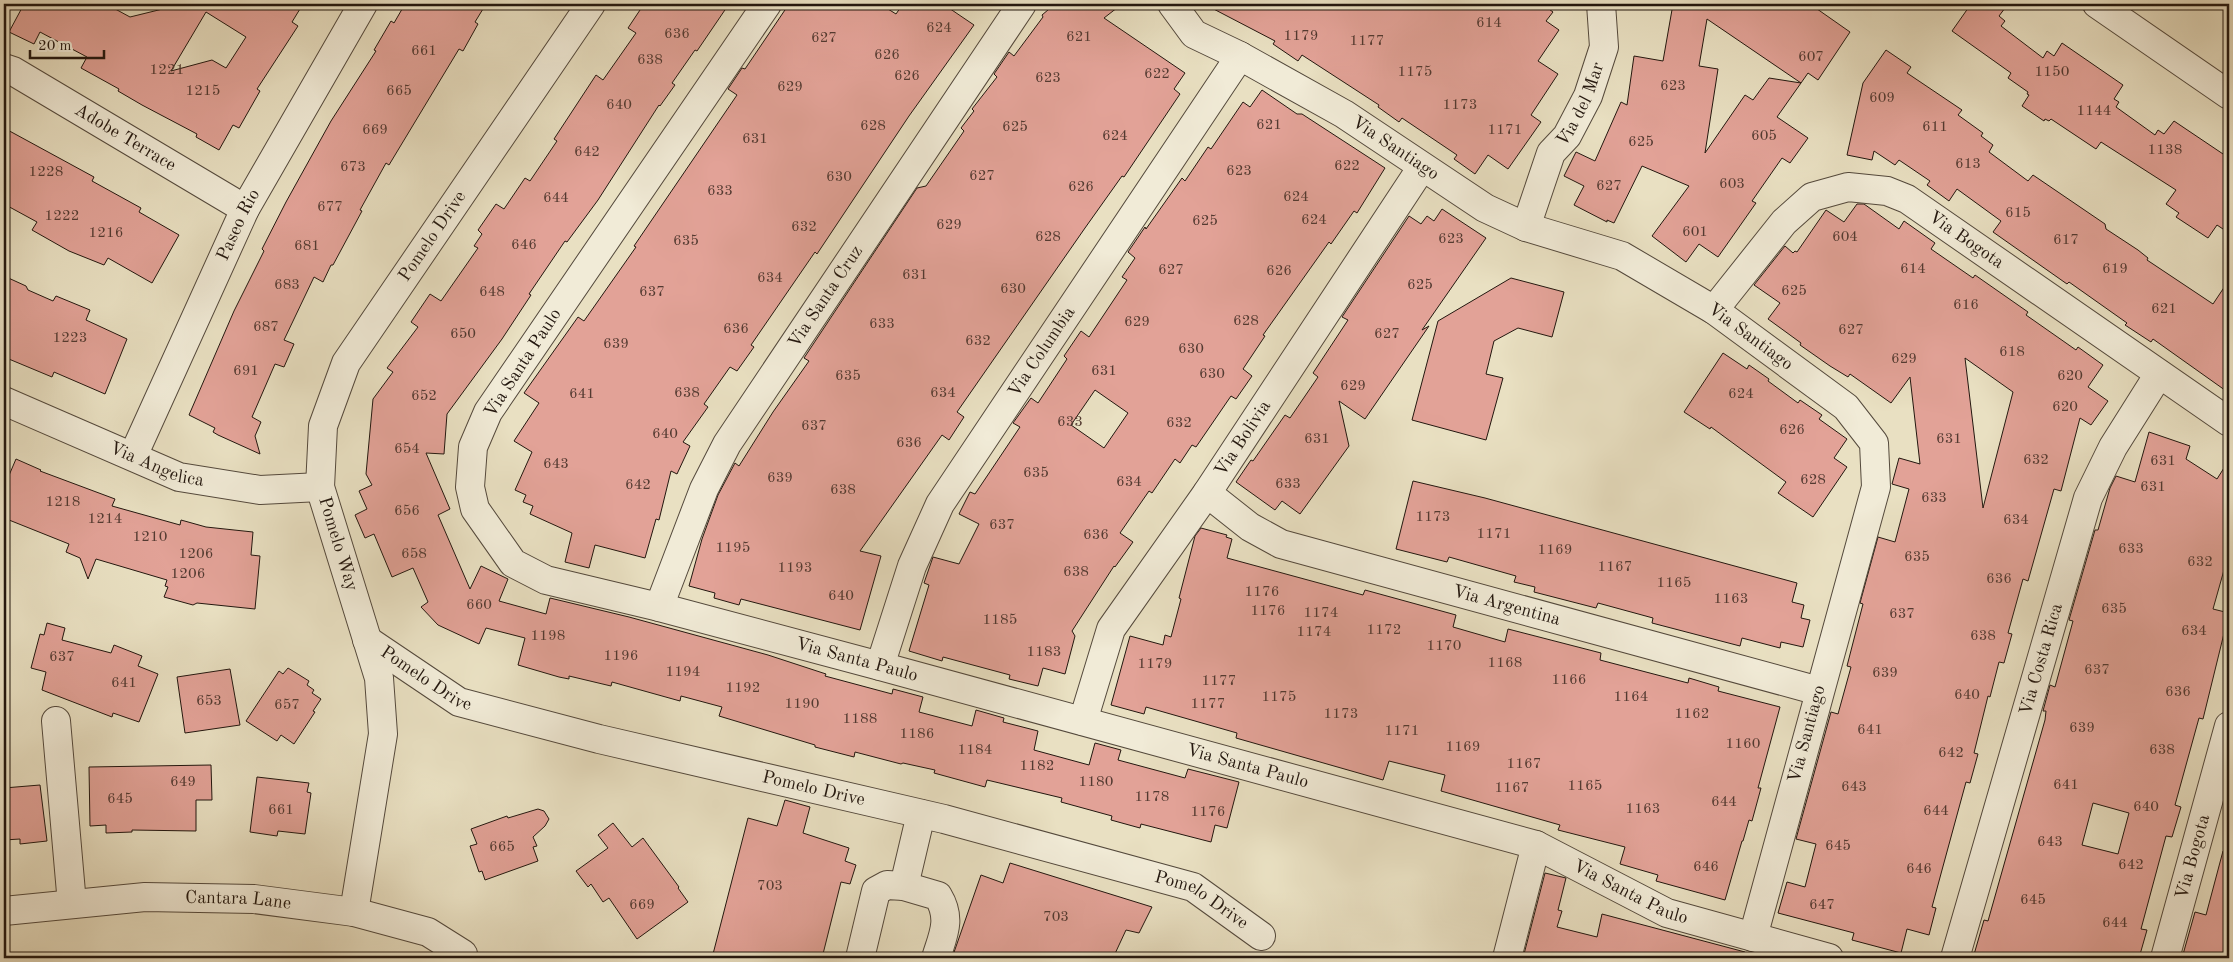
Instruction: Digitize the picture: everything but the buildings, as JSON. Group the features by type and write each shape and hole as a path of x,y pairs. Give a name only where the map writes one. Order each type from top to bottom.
{"street":[{"name":"Paseo Rio","path":"133,456 245,209 364,4"},
{"name":"Pomelo Drive","path":"320,487 323,426 346,363 591,4"},
{"name":"Via Santa Paulo","path":"767,4 488,412 473,447 470,487 476,509 513,563 546,580 659,607 1083,720 1534,850 1667,912 1829,958"},
{"name":"Via Santa Cruz","path":"659,607 704,489 727,444 1022,4"},
{"name":"Via Santiago","path":"1172,4 1194,34 1240,56 1344,114 1485,208 1526,227 1622,256 1714,310 1846,407 1874,443 1876,488 1753,937"},
{"name":"Via del Mar","path":"1526,227 1551,153 1567,136 1588,96 1604,47 1601,4"},
{"path":"2097,4 2229,95"},
{"name":"Via Columbia","path":"880,666 912,566 940,504 1240,56"},
{"name":"Adobe Terrace","path":"4,68 13,71 245,209"},
{"name":"Via Bolivia","path":"1083,720 1111,629 1207,493 1422,167"},
{"name":"Via Bogota","path":"1714,310 1784,222 1812,197 1848,187 1887,191 1907,199 2229,422"},
{"name":"Via Costa Rica","path":"1955,958 2088,498 2113,447 2160,374"},
{"name":"Via Angelica","path":"4,401 179,477 260,490 320,487"},
{"name":"Pomelo Way","path":"320,487 355,600"},
{"name":"Via Argentina","path":"1207,493 1250,527 1281,544 1819,691"},
{"name":"Pomelo Drive","path":"354,912 383,734 378,678 355,600"},
{"name":"Pomelo Drive","path":"367,640 459,702 599,739 920,814 1192,887 1261,936"},
{"path":"56,721 72,904"},
{"name":"Via Bogota","path":"2164,958 2229,726"},
{"path":"904,886 920,814"},
{"path":"1507,958 1534,850"},
{"path":"860,958 876,891 887,884 904,886 938,896 945,908 946,923 936,958"},
{"name":"Cantara Lane","path":"4,911 145,897 254,899 354,912 428,932 463,956"}]}
